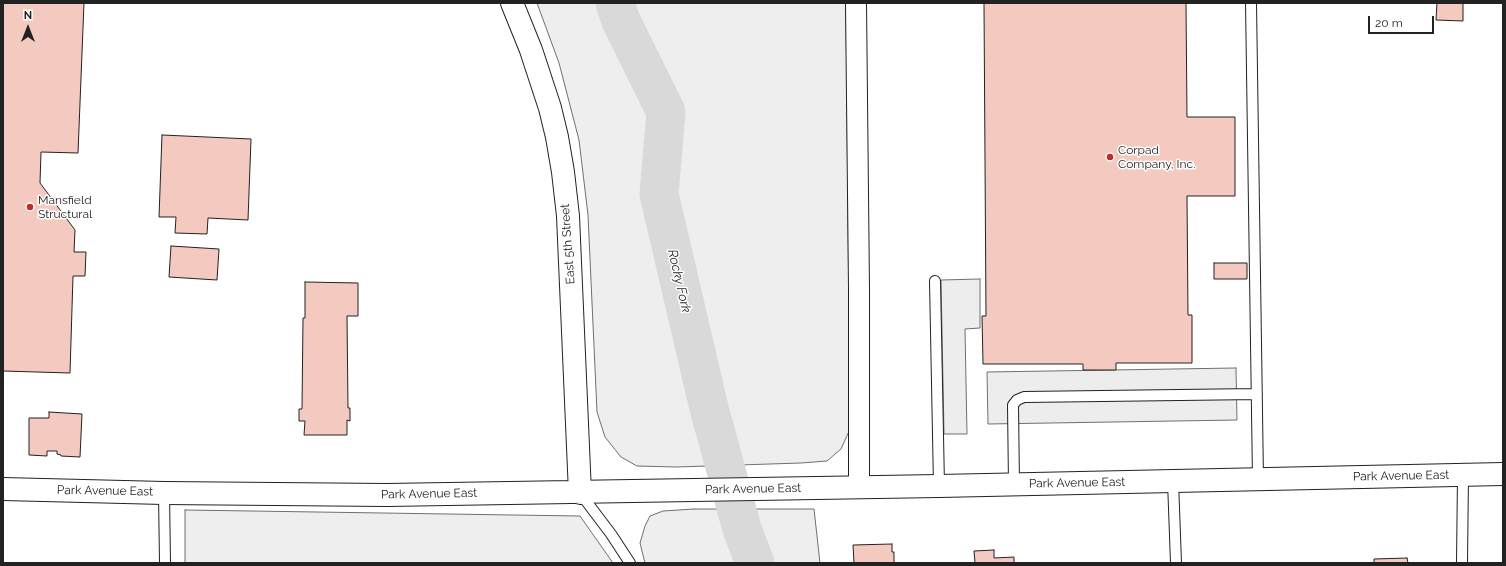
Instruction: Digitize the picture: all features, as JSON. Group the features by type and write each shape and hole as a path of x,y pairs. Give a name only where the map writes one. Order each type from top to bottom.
{"main road":[{"name":"East 5th Street","path":"512,3 531,50 550,108 563,172 568,216 580,493"},
{"name":"Park Avenue East","path":"3,489 164,493 387,495 1014,485 1503,474"}],"street":[{"path":"856,3 859,289 859,487"}],"lane":[{"path":"1251,3 1258,479"},
{"path":"936,281 939,486"},
{"path":"1014,485 1013,405 1017,400 1024,397 1257,394"},
{"path":"1462,475 1462,563"},
{"path":"1173,481 1176,563"},
{"path":"164,493 165,563"},
{"path":"580,493 611,534 630,563"}],"shaded area":[{"path":"537,3 846,3 850,429 841,449 827,461 676,467 637,466 621,457 605,437 597,412 588,215 579,140 559,63"},
{"path":"980,279 980,328 965,329 967,434 944,434 941,280"},
{"path":"1236,368 1237,420 988,424 987,372"},
{"path":"694,509 814,509 820,563 645,563 640,543 645,526 650,516 663,511"},
{"path":"185,510 580,516 613,563 185,563"}],"building":[{"name":"Mansfield Structural","path":"3,3 84,3 78,153 41,152 40,183 75,230 74,252 86,252 85,276 73,276 70,373 3,371"},
{"name":"Corpad Company, Inc.","path":"984,3 1186,3 1187,117 1235,117 1235,196 1187,196 1188,315 1192,315 1192,363 1116,363 1116,370 1083,370 1083,364 983,364 982,316 986,316"},
{"path":"1437,3 1463,3 1463,21 1436,20"},
{"path":"162,135 251,139 248,220 208,218 207,234 175,233 176,217 159,217"},
{"path":"171,246 219,249 217,280 169,277"},
{"path":"1214,263 1247,263 1247,279 1214,279"},
{"path":"305,282 358,283 358,316 347,316 348,408 350,408 350,421 347,420 347,435 304,435 305,421 299,421 299,409 302,409"},
{"path":"49,412 82,414 80,457 61,456 57,454 57,451 47,451 47,456 29,455 29,418 49,418"},
{"path":"892,544 894,563 854,563 853,545"},
{"path":"994,550 994,558 1014,557 1014,563 975,563 974,551"},
{"path":"1407,558 1408,563 1374,563 1374,559"}],"waterway":[{"name":"Rocky Fork","path":"615,3 621,21 666,112 659,194 709,408 742,529 755,563"}],"place":[{"name":"Corpad Company, Inc.","path":"1110,157"},
{"name":"Mansfield Structural","path":"30,207"}]}
